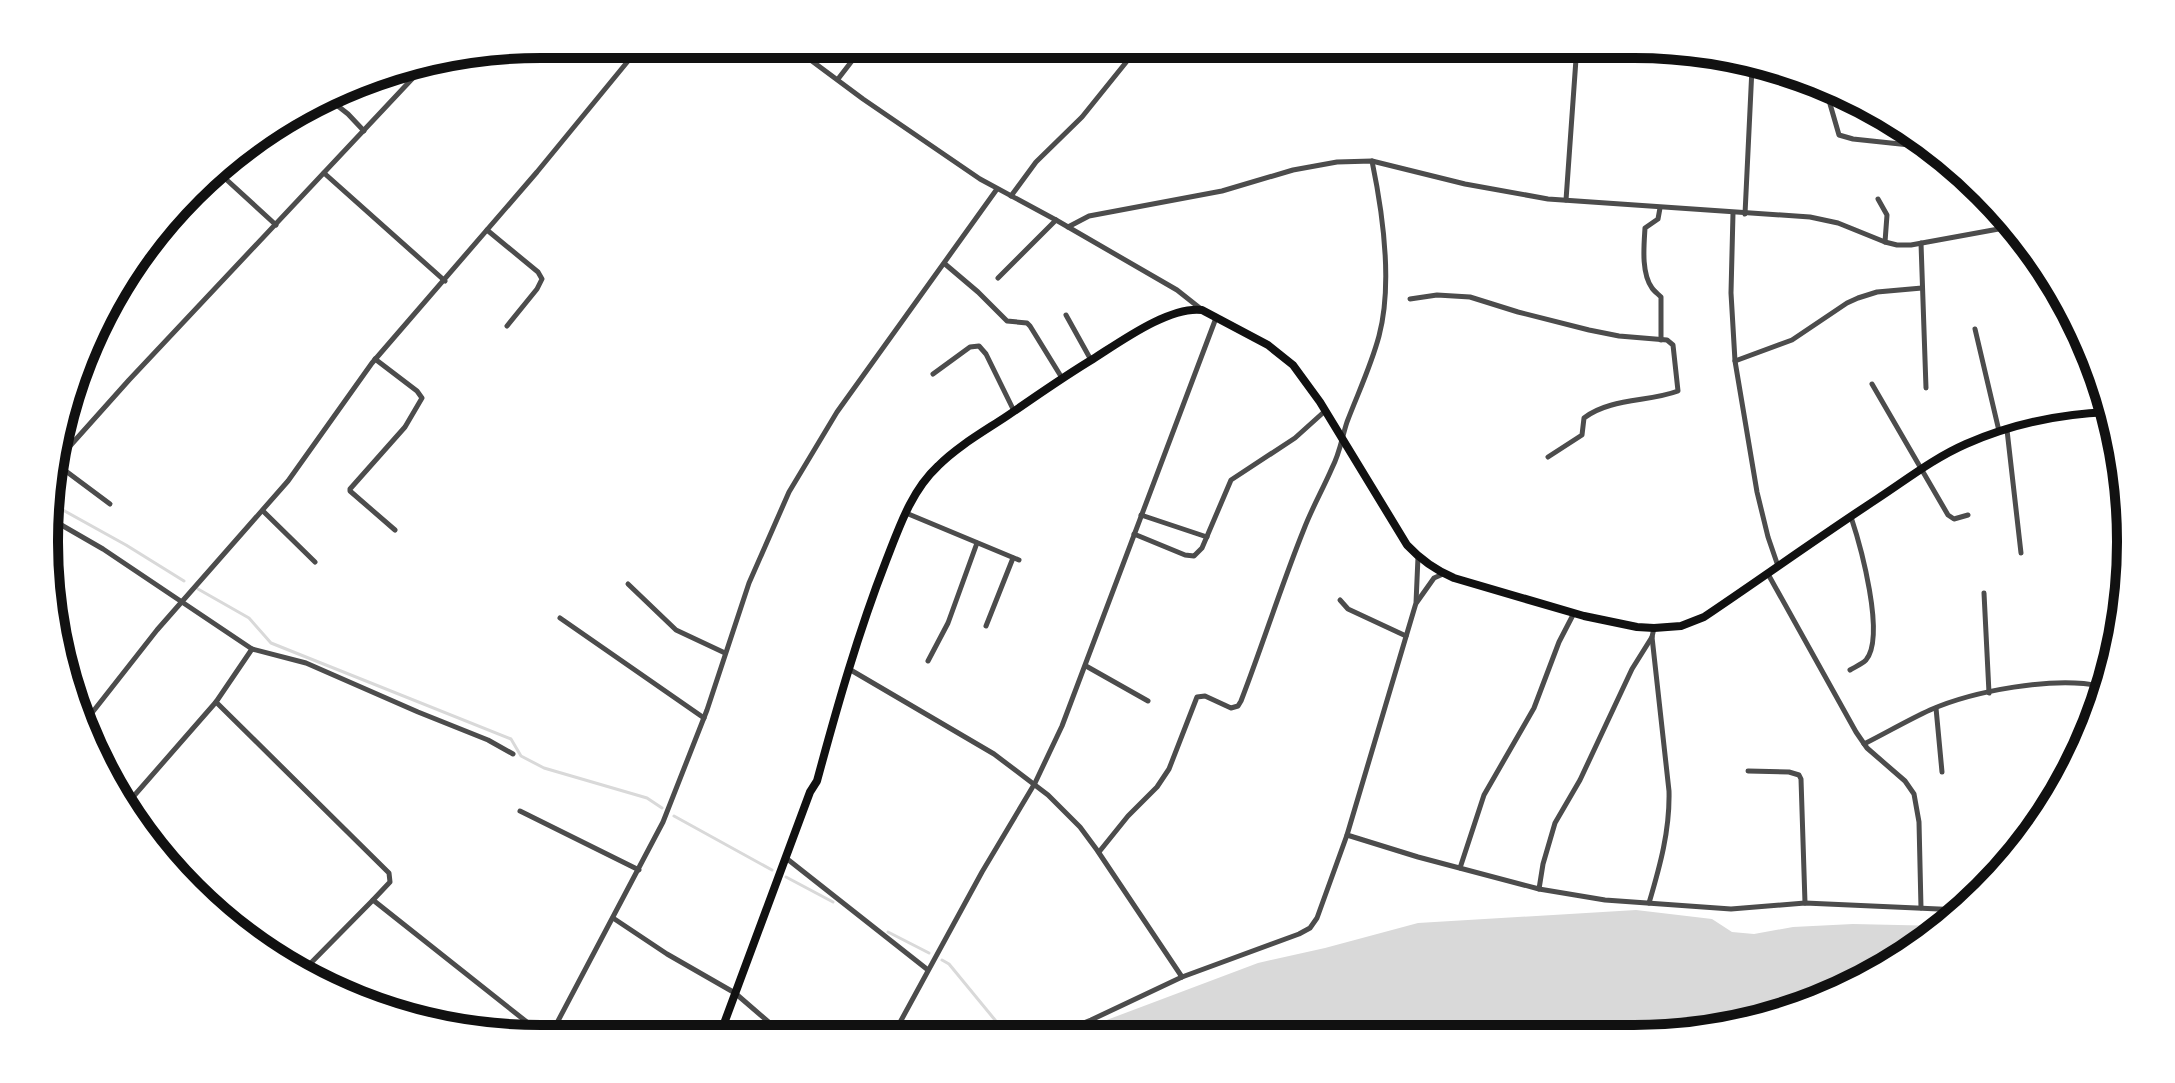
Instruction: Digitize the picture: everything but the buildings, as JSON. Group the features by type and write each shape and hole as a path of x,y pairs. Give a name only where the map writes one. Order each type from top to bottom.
{"main road":[{"path":"723,1025 810,792 817,781 867,610 906,513 923,484 961,446 1091,360 1171,316 1192,309 1202,310 1281,354 1302,376 1398,531 1418,557 1443,574 1653,633 1704,617 1923,468 1965,444 2048,418 2100,413"}],"street":[{"path":"90,715 157,630 297,470 375,359 548,160 631,58"},
{"path":"809,58 863,99 997,189 1177,290 1202,310"},
{"path":"838,79 854,58"},
{"path":"1011,196 1036,162 1082,117 1130,58"},
{"path":"1566,200 1576,58"},
{"path":"1745,214 1752,72"},
{"path":"67,450 417,74"},
{"path":"1829,100 1839,135 1910,145"},
{"path":"336,104 364,131"},
{"path":"1099,852 1169,769 1197,697 1205,696 1231,708 1241,701 1303,531 1343,442 1380,334 1385,301 1385,263 1372,161"},
{"path":"1068,227 1089,216 1222,191 1293,170 1337,162 1372,161 1465,184 1535,197 1810,217 1838,223 1885,242 1904,245 2002,228"},
{"path":"324,173 445,281"},
{"path":"224,177 276,225"},
{"path":"555,1025 663,822 704,718 738,613 764,546 802,469 837,412 997,189"},
{"path":"1878,199 1887,215 1885,242"},
{"path":"1660,208 1658,219 1645,228 1645,237 1646,273 1650,285 1661,297 1661,340"},
{"path":"1733,213 1731,293 1735,361 1757,492 1778,566"},
{"path":"998,278 1056,220"},
{"path":"487,230 538,272 542,279 507,326"},
{"path":"1921,243 1926,388"},
{"path":"944,264 1007,321 1027,323 1062,379"},
{"path":"1735,361 1792,340 1858,298 1877,292 1922,288"},
{"path":"1410,299 1437,295 1470,297 1589,330 1670,342 1674,349 1678,391 1590,414 1584,418 1582,435 1548,457"},
{"path":"1066,315 1091,360"},
{"path":"899,1025 967,899 1035,783 1062,726 1216,318"},
{"path":"1975,329 2003,430 2021,553"},
{"path":"933,374 970,347 979,346 1014,411"},
{"path":"375,359 422,398 405,427 350,489 395,530"},
{"path":"1872,384 1950,517 1954,519 1968,515"},
{"path":"1134,534 1189,556 1198,553 1231,480 1295,438 1325,411"},
{"path":"63,471 110,504"},
{"path":"263,511 315,562"},
{"path":"906,513 1016,559 986,626"},
{"path":"1141,515 1207,537"},
{"path":"1850,670 1867,657 1873,637 1867,571 1851,516"},
{"path":"59,523 103,549 252,649 306,663 488,740 513,754"},
{"path":"928,661 948,623 977,543"},
{"path":"1079,1025 1182,977 1310,928 1317,918 1347,835 1416,603 1418,557"},
{"path":"1768,573 1864,744 1905,781 1914,794 1919,822 1921,908"},
{"path":"1416,603 1434,578 1443,574"},
{"path":"628,584 676,630 725,653"},
{"path":"1984,593 1989,693"},
{"path":"1340,600 1348,609 1406,636"},
{"path":"1460,868 1484,795 1534,708 1559,642 1574,613"},
{"path":"560,618 704,718"},
{"path":"1539,889 1555,823 1580,780 1632,669 1653,633"},
{"path":"1649,903 1661,862 1670,809 1653,633"},
{"path":"132,798 216,702 252,649"},
{"path":"1086,666 1148,701"},
{"path":"849,669 994,754 1035,783 1064,810 1099,852 1182,977"},
{"path":"1864,744 1954,701 2036,684 2070,682 2095,685"},
{"path":"216,702 389,873 390,882 309,965"},
{"path":"1936,708 1942,772"},
{"path":"1748,771 1789,772 1799,775 1801,779 1805,903"},
{"path":"520,811 639,870"},
{"path":"1347,835 1539,889 1605,900 1731,909 1805,903 1947,909"},
{"path":"786,857 928,970"},
{"path":"373,900 531,1025"},
{"path":"613,918 735,993 772,1025"}],"shaded area":[{"path":"1636,910 1712,919 1732,932 1754,934 1793,927 1853,924 1927,926 1875,960 1819,988 1759,1009 1697,1021 1634,1025 1095,1025 1258,963 1418,923"}],"waterway":[{"path":"59,508 184,581"},
{"path":"198,589 249,618 271,643 511,739 521,756 544,768 647,798 662,808"},
{"path":"674,816 772,870"},
{"path":"786,877 833,902"},
{"path":"888,932 929,953"},
{"path":"942,960 949,964 999,1025"}]}
